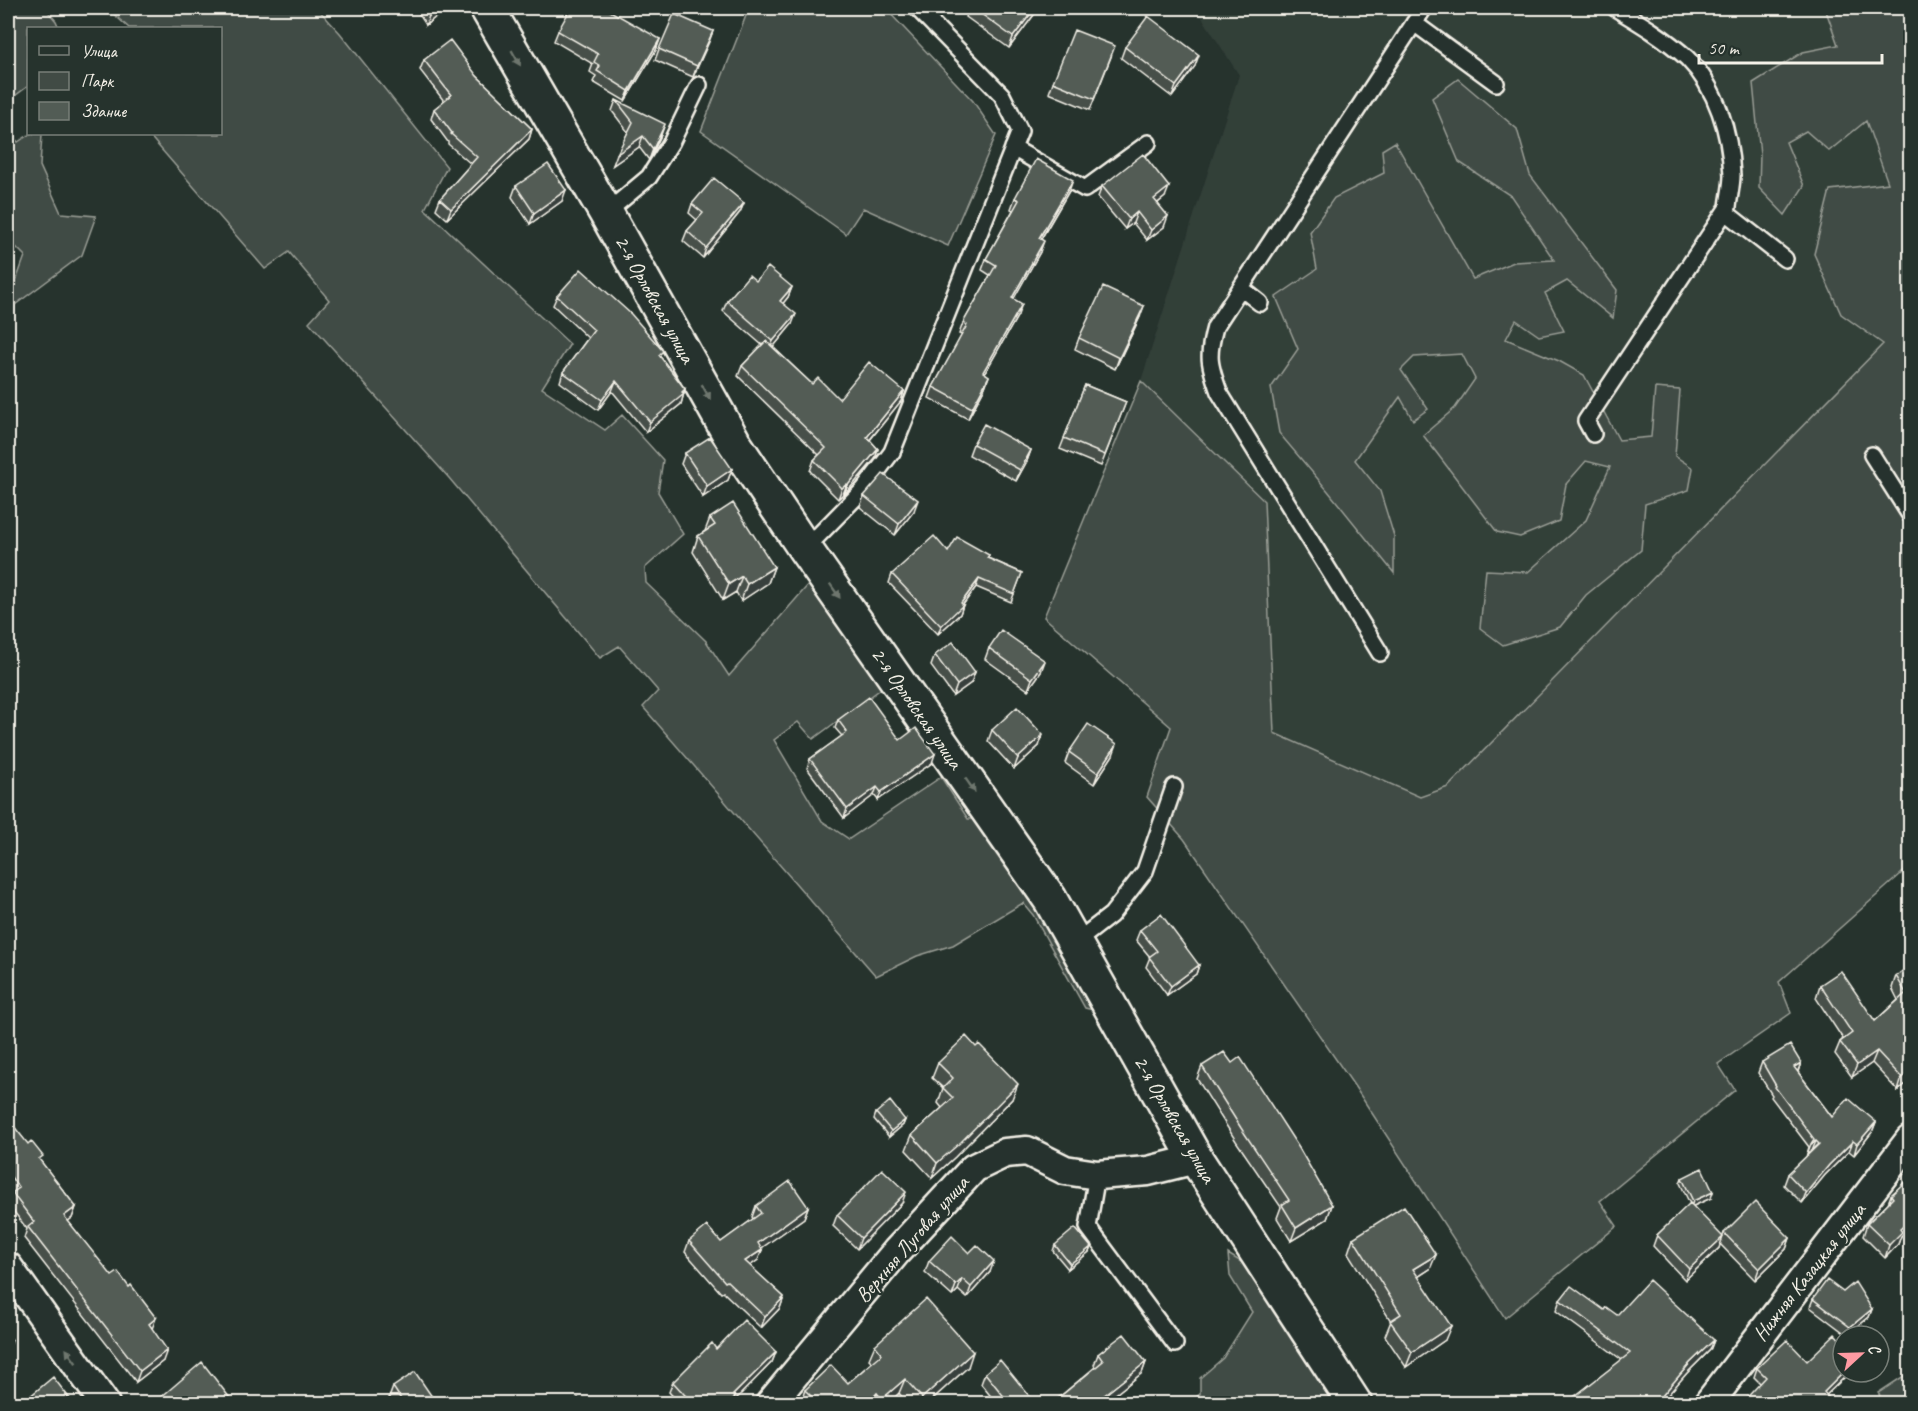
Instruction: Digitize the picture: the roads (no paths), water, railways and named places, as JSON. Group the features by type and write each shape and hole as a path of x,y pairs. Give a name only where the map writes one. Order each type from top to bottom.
{"street":[{"name":"2-я Орловская улица","path":"487,8 606,213 736,446 805,549 1050,898 1196,1159 1355,1404"},
{"name":"Нижняя Казацкая улица","path":"1708,1404 1911,1140"},
{"name":"Верхняя Луговая улица","path":"770,1404 897,1251 974,1168 1005,1153 1027,1151 1065,1170 1096,1175 1148,1171 1196,1159"},
{"path":"8,1268 105,1404"}],"lane":[{"path":"805,549 864,489 892,452 1020,130 1002,95 917,8"},
{"path":"1380,653 1219,392 1211,368 1209,349 1215,327 1424,8"},
{"path":"1593,434 1586,421 1728,207 1732,177 1722,115 1710,89 1688,59 1665,40 1615,8"},
{"path":"1414,23 1496,83"},
{"path":"606,213 649,177 672,141 699,85"},
{"path":"1014,148 1085,189 1148,143"},
{"path":"1725,212 1785,259"},
{"path":"1241,288 1260,303"},
{"path":"1872,455 1911,515"},
{"path":"1075,943 1111,915 1145,871 1174,787"},
{"path":"1096,1175 1088,1227 1175,1344"}]}
